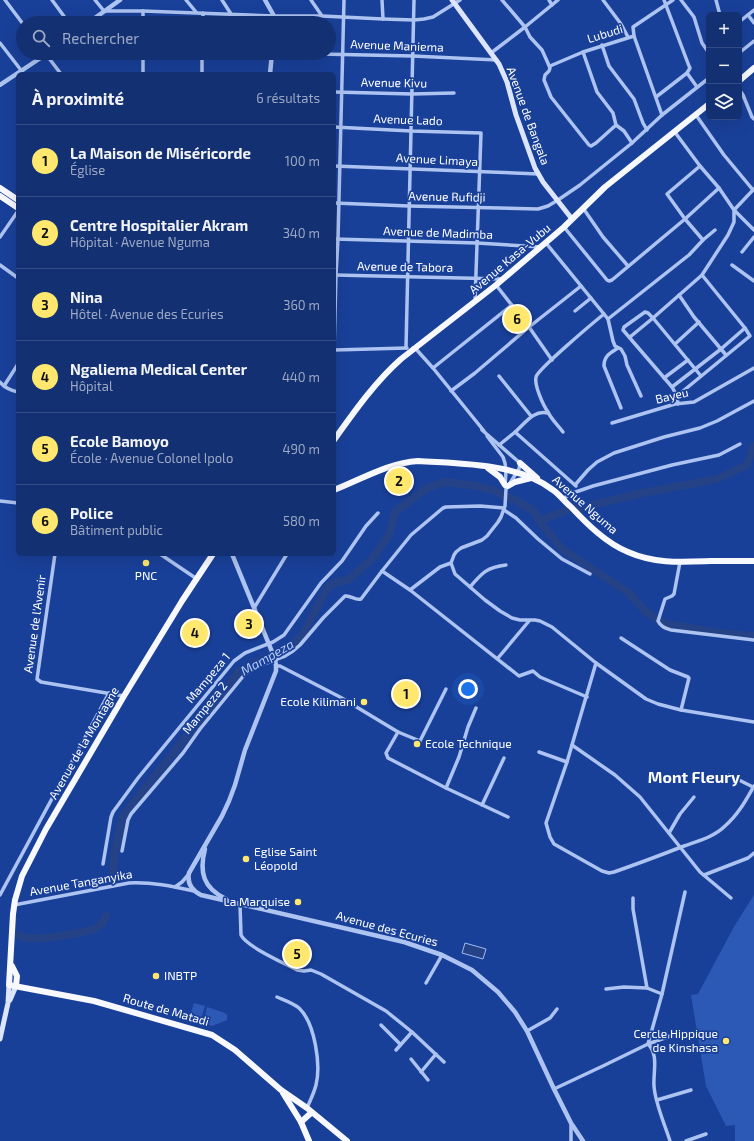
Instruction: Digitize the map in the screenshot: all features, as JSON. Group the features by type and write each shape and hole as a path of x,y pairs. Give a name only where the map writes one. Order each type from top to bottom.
{"main road":[{"name":"Avenue de Bangala","path":"453,2 497,60 507,82 516,115 533,164 572,219"},
{"path":"742,78 754,68"},
{"name":"Avenue Kasa-Vubu","path":"336,436 383,376 401,359 475,303 564,228 605,187 706,106"},
{"path":"0,188 16,199"},
{"path":"0,196 16,208"},
{"name":"Avenue Nguma","path":"336,489 387,468 418,461 471,465 506,470 543,483 563,499 597,532 612,544 643,558 656,561 680,562 726,560 754,561"},
{"path":"520,463 543,483"},
{"path":"487,467 500,477 506,487 515,482 532,478"},
{"name":"Avenue de la Montagne","path":"13,985 12,931 14,905 25,869 46,829 124,696 182,601 212,556"},
{"name":"Avenue de la Montagne","path":"12,956 13,968 17,976 13,985"},
{"path":"17,976 28,988"},
{"path":"0,1039 13,985 28,988"},
{"name":"Route de Matadi","path":"28,988 94,1001 212,1035 236,1050 281,1090 309,1110 347,1141"},
{"name":"Route de Matadi","path":"281,1090 301,1122 308,1141"},
{"path":"301,1122 309,1110"}],"street":[{"path":"5,0 17,16"},
{"path":"52,0 64,16"},
{"path":"95,0 104,11"},
{"path":"97,16 120,0"},
{"path":"186,0 196,12"},
{"path":"222,0 231,14"},
{"path":"265,0 274,16"},
{"path":"310,0 322,16"},
{"path":"336,239 339,203 344,0"},
{"path":"382,0 383,19"},
{"path":"406,348 414,0"},
{"path":"336,17 414,20 424,19 433,17 453,2 460,0"},
{"path":"502,0 524,27 530,37 542,50 550,66 544,80 548,92 589,145 591,146 596,143 616,125"},
{"path":"549,0 552,5"},
{"path":"491,53 558,0"},
{"path":"603,0 621,24 628,37"},
{"path":"656,97 687,73 690,68 664,0"},
{"path":"634,36 633,28 673,0"},
{"path":"681,0 694,17 702,43 706,49"},
{"path":"716,0 719,12"},
{"path":"104,11 143,10 274,16 322,16"},
{"path":"143,10 143,16"},
{"path":"742,20 754,10"},
{"path":"748,15 754,23"},
{"name":"Lubudi","path":"550,66 583,52 634,36 662,115"},
{"path":"742,51 754,41"},
{"path":"0,43 23,72 38,60"},
{"path":"602,46 606,61 634,99 647,130"},
{"path":"583,52 597,92 613,113 616,125 624,131 632,143"},
{"name":"Avenue Maniema","path":"336,54 497,60"},
{"path":"52,60 60,72"},
{"path":"143,60 143,72"},
{"path":"202,60 202,72"},
{"path":"270,72 271,60"},
{"path":"687,73 697,87"},
{"path":"0,85 16,76"},
{"name":"Avenue Rufidji","path":"339,203 538,209 548,206 580,184 632,143 662,115 706,80"},
{"name":"Avenue Kivu","path":"336,92 412,94 454,93"},
{"path":"742,94 754,119"},
{"path":"695,114 724,155 753,191 734,210"},
{"name":"Avenue Lado","path":"336,127 481,133 480,172"},
{"path":"674,131 700,166 719,188 734,210 754,230"},
{"name":"Avenue Limaya","path":"336,166 539,174"},
{"path":"700,166 667,194 685,219 703,240"},
{"path":"475,303 480,172"},
{"path":"564,228 609,281 685,219 719,188"},
{"path":"583,208 603,237 628,266"},
{"path":"630,337 702,275 730,230 735,218 734,210"},
{"path":"0,238 16,213"},
{"path":"608,319 689,255 715,230"},
{"path":"742,252 754,237"},
{"name":"Avenue de Madimba","path":"336,239 477,243 541,247"},
{"path":"546,242 608,319 613,341 625,356 641,396"},
{"path":"0,265 16,277"},
{"path":"732,265 754,281"},
{"name":"Avenue de Tabora","path":"336,275 503,279"},
{"path":"677,396 750,336 702,275"},
{"path":"496,285 529,327 552,360"},
{"path":"452,391 581,286"},
{"path":"679,295 726,355"},
{"path":"575,311 591,298"},
{"path":"433,368 512,305"},
{"path":"678,404 677,396 672,386 623,330 624,327 644,312 648,313 701,376"},
{"path":"563,432 548,413 539,393 535,378 537,374 552,360 604,314"},
{"path":"675,344 699,322"},
{"path":"672,386 721,349 745,328"},
{"path":"336,350 415,348 452,391 503,457 506,470 506,487 504,507 498,522 487,536 479,542 461,548 456,552 451,563 456,574 470,587 500,611 512,618 544,622 558,631 596,663 646,699 680,710 754,722"},
{"path":"618,348 607,356 604,360 604,366 621,408"},
{"path":"664,378 688,360"},
{"path":"4,386 16,367"},
{"name":"Bayeu","path":"612,423 678,404 694,402 754,368"},
{"path":"498,376 531,416"},
{"path":"0,382 4,386 16,391"},
{"path":"575,486 588,470 597,462 614,453 664,437 700,428 718,421 754,400"},
{"path":"499,445 531,416 542,412 548,413"},
{"path":"482,430 520,463 520,468 506,487"},
{"path":"515,432 580,490"},
{"path":"563,499 580,490 672,465 719,455 740,444"},
{"path":"0,501 16,503"},
{"name":"Mampeza 2","path":"122,851 128,820 134,810 245,674 261,664 275,658 285,656 293,651 322,618 347,595 357,600 361,599 382,571 415,532 443,508 480,506 504,507"},
{"path":"504,507 562,559 590,574"},
{"name":"Mampeza 1","path":"104,864 111,817 113,812 138,778 234,661 245,653 269,645 284,635 321,583 342,561 366,526 378,513"},
{"name":"Avenue de l'Avenir","path":"55,556 37,679 41,682 124,696"},
{"path":"163,556 197,579"},
{"name":"Avenue des Ecuries","path":"189,873 222,816 235,785 244,750 276,671 275,658 232,556"},
{"path":"254,608 286,556"},
{"path":"680,562 674,594 666,599 659,620 664,628 754,640"},
{"path":"410,590 440,566 451,563"},
{"path":"470,587 485,571 494,566 506,565"},
{"path":"382,571 410,590 498,658 512,672 519,676 533,671 545,679 587,697"},
{"path":"498,658 528,620"},
{"path":"622,638 670,670 689,678 680,710"},
{"path":"596,663 567,762 546,823 550,837 554,844 596,868 609,872 628,867 712,836 726,825 740,809 754,786 729,775"},
{"path":"276,666 280,666 340,697 398,732 420,741 446,688"},
{"path":"0,895 109,693"},
{"path":"446,788 459,758 468,727 476,708"},
{"path":"398,732 386,753 388,758 446,788 508,817"},
{"path":"572,745 615,775 640,797 700,872 731,898"},
{"path":"539,752 567,762"},
{"path":"482,805 504,758"},
{"path":"669,832 680,814 694,798"},
{"name":"Avenue des Ecuries","path":"207,843 203,856 202,868 204,876 213,891 233,902"},
{"path":"704,875 748,858 754,853"},
{"path":"175,887 182,882 189,873"},
{"path":"189,873 189,883 194,891"},
{"name":"Avenue Tanganyika","path":"14,905 129,883 157,883 194,891"},
{"name":"Avenue des Ecuries","path":"194,891 201,895 404,942 442,954 472,970 498,992 515,1012 527,1031 571,1123 583,1141"},
{"path":"648,1044 662,994 685,892"},
{"path":"633,898 633,909 647,988"},
{"path":"240,904 241,935 250,945 297,970 311,970 321,974 386,1011 412,1032 444,1062"},
{"path":"426,983 442,954"},
{"path":"606,989 647,988 662,994"},
{"path":"277,997 299,1008 305,1015 314,1041 318,1067 316,1085 309,1110"},
{"path":"527,1031 550,1018 557,1009"},
{"path":"381,1025 400,1044"},
{"path":"396,1050 412,1032"},
{"path":"554,1088 648,1044 670,1036"},
{"path":"648,1044 652,1048 654,1055 654,1086 656,1100 670,1141"},
{"path":"421,1072 436,1054"},
{"path":"411,1059 428,1080"},
{"path":"656,1100 691,1090"},
{"path":"571,1123 571,1141"},
{"path":"689,1141 706,1134"}],"shaded area":[{"name":"Cercle Hippique de Kinshasa","path":"754,895 754,1141 735,1141 735,1125 726,1126 706,1086 691,995 698,994 735,925"},
{"path":"465,943 486,949 483,959 462,953"},
{"path":"194,1003 205,1006 200,1022 205,1023 207,1017 205,1016 207,1007 225,1013 227,1015 227,1020 212,1026 189,1019"}],"waterway":[{"path":"576,509 643,493 717,479 747,465 754,446"},
{"name":"Mampeza","path":"113,871 114,856 123,816 240,670 291,645 302,636 327,588 334,583 348,580 372,559 389,535 395,512 427,488 445,482 477,486 495,491 515,500 534,511 539,521 563,550 629,593 646,612 663,623 719,633 754,636"},
{"path":"539,521 567,510"},
{"name":"Mampeza","path":"19,935 26,938 53,937 86,931 99,926 106,916"}],"place":[{"name":"Police","path":"517,319"},
{"name":"Centre Hospitalier Akram","path":"399,481"},
{"name":"PNC","path":"146,563"},
{"name":"Nina","path":"249,624"},
{"name":"Ngaliema Medical Center","path":"195,633"},
{"name":"La Maison de Miséricorde","path":"406,694"},
{"name":"Ecole Kilimani","path":"364,702"},
{"name":"Ecole Technique","path":"417,744"},
{"name":"Eglise Saint Léopold","path":"246,859"},
{"name":"La Marquise","path":"298,902"},
{"name":"Ecole Bamoyo","path":"297,954"},
{"name":"INBTP","path":"156,976"},
{"name":"Cercle Hippique de Kinshasa","path":"726,1041"}],"district":[{"name":"Mont Fleury","path":"694,777"}]}
